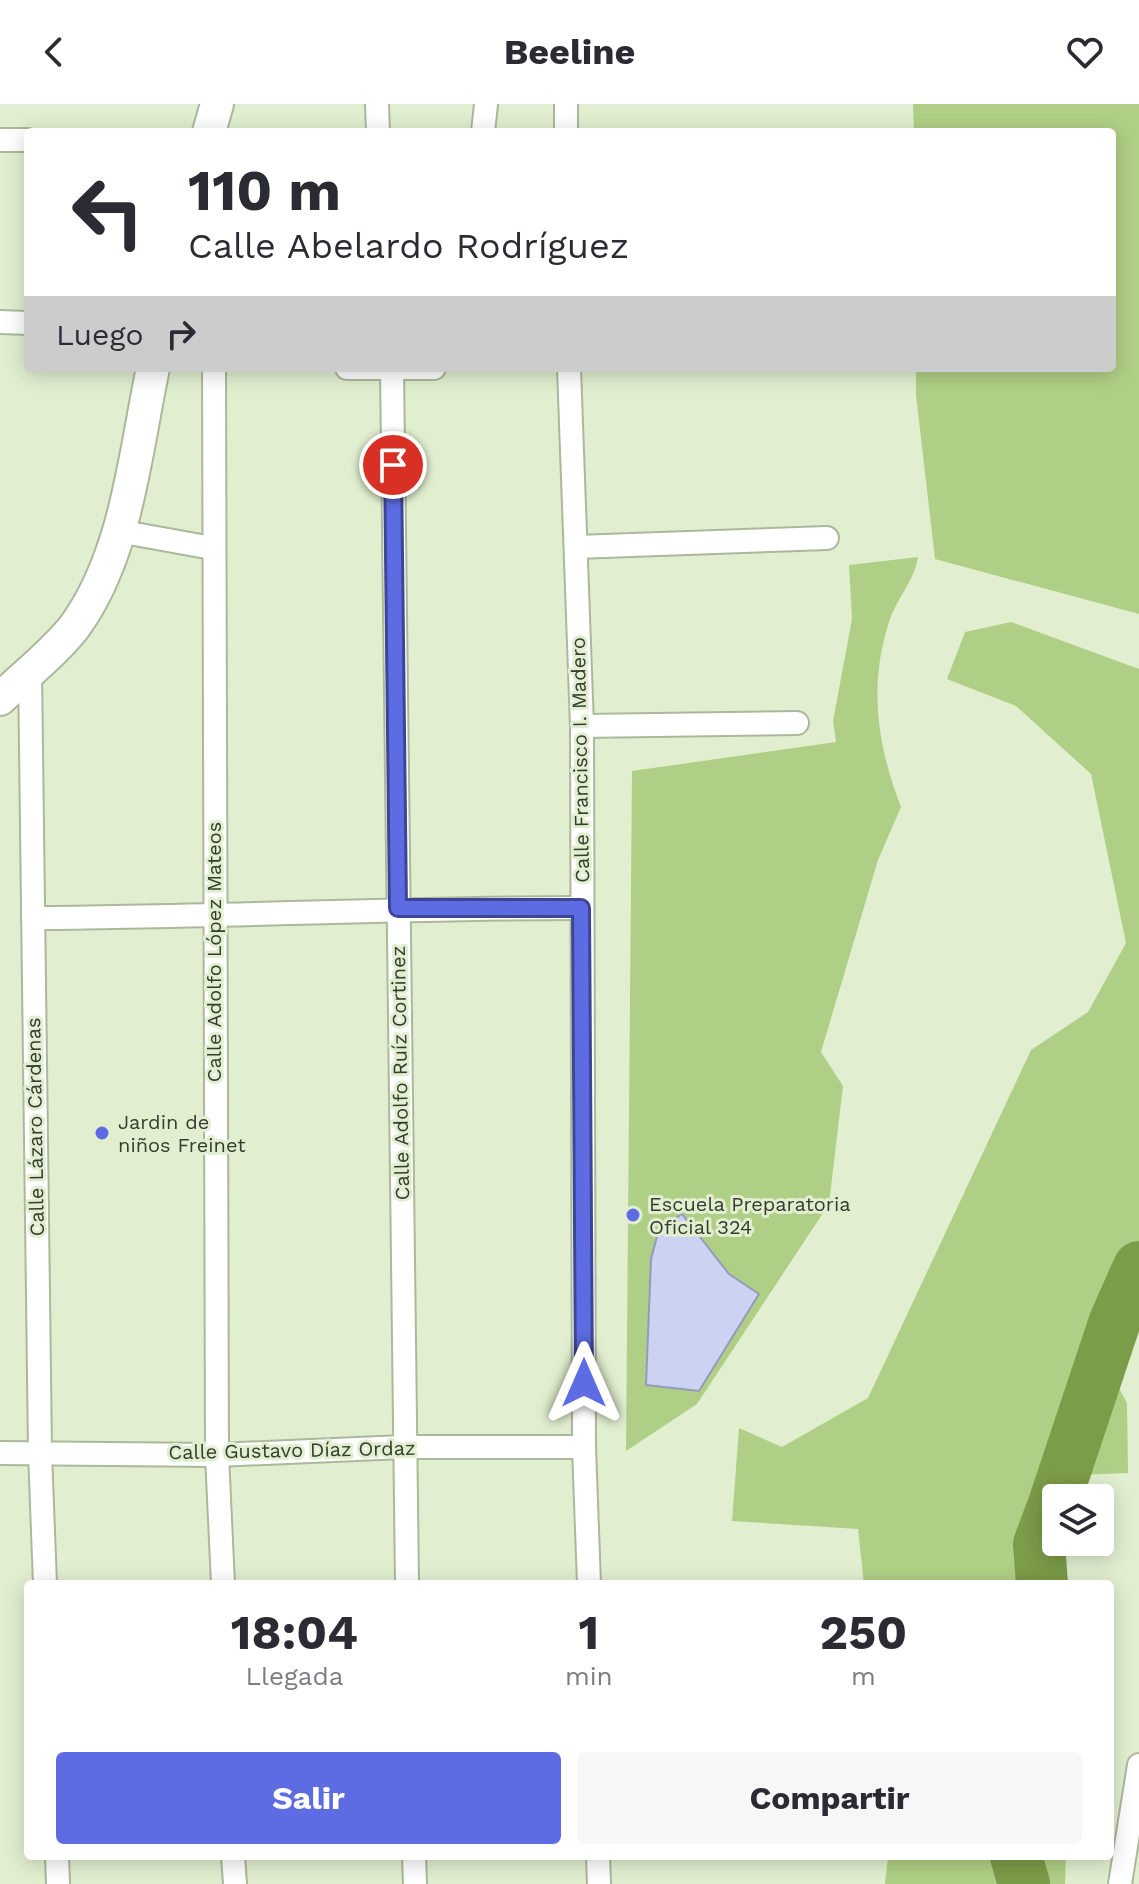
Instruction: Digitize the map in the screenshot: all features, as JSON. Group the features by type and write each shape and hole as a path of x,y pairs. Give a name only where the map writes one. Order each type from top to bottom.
{"main road":[{"path":"210,128 217,104"},
{"path":"0,699 74,627 100,580 118,531 152,372"}],"street":[{"path":"377,104 378,128"},
{"path":"483,128 486,104"},
{"path":"566,104 566,128"},
{"path":"0,140 24,140"},
{"path":"0,322 24,323"},
{"name":"Calle Adolfo López Mateos","path":"214,372 212,548 217,1455 223,1580"},
{"name":"Calle Adolfo Ruíz Cortinez","path":"393,372 407,1580"},
{"name":"Calle Francisco I. Madero","path":"569,372 582,726 584,1447 589,1580"},
{"path":"118,531 212,548"},
{"path":"576,547 827,538"},
{"name":"Calle Lázaro Cárdenas","path":"30,670 40,1452 45,1580"},
{"path":"582,726 797,723"},
{"path":"33,918 214,917 398,908 581,908"},
{"name":"Calle Gustavo Díaz Ordaz","path":"0,1453 217,1455 403,1447 584,1447"},
{"path":"1120,1884 1139,1765"},
{"path":"57,1860 58,1884"},
{"path":"233,1860 235,1884"},
{"path":"414,1860 415,1884"},
{"path":"598,1860 599,1884"}],"green space":[{"path":"913,104 1139,104 1139,614 935,559 916,395 916,372 1116,372 1116,128 914,128"},
{"path":"918,557 913,574 890,619 883,643 877,691 881,737 901,807 878,860 821,1052 843,1086 829,1204 697,1404 626,1451 632,771 836,742 833,721 852,619 849,565"},
{"path":"1011,622 1139,669 1139,1331 1129,1333 1110,1371 1127,1403 1128,1473 1054,1476 1053,1484 1042,1484 1042,1556 1050,1556 1054,1580 864,1580 858,1529 732,1521 739,1428 782,1447 868,1398 1031,1050 1088,1012 1126,943 1091,774 1016,706 947,679 965,632"},
{"path":"888,1860 1066,1860 1065,1884 885,1884"}],"building":[{"path":"682,1214 729,1274 759,1294 699,1391 646,1385 651,1259 659,1229"}],"waterway":[{"path":"1061,1484 1115,1321 1139,1267"},
{"path":"1042,1536 1039,1544 1042,1580"},
{"path":"1017,1860 1024,1884"}],"place":[{"name":"Jardin de niños Freinet","path":"102,1133"},
{"name":"Escuela Preparatoria Oficial 324","path":"633,1215"}],"route":[{"path":"393,465 398,908 581,908 584,1383"}]}
